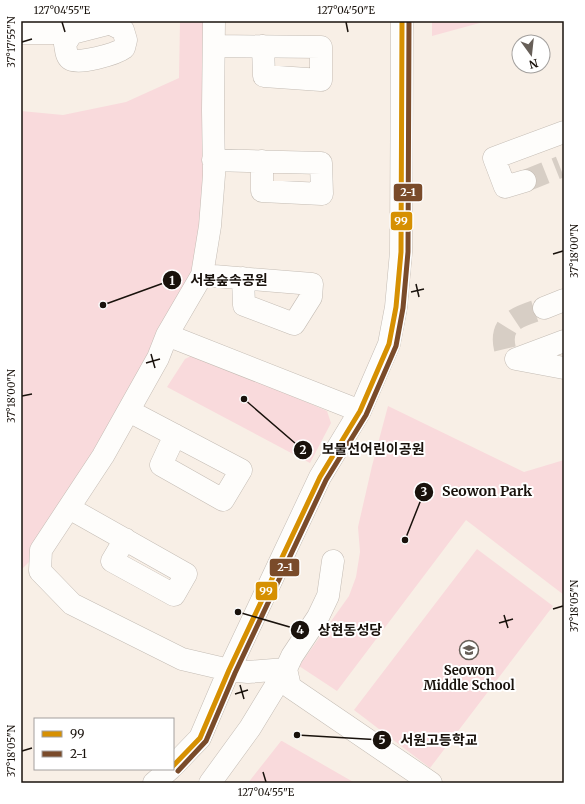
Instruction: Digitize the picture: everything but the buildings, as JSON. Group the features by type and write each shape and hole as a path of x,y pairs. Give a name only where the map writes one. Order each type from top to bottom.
{"street":[{"path":"214,21 213,160 210,226 202,275 167,335 158,358 103,456 41,550 40,571 72,604 182,659 229,670 248,672 286,669"},
{"path":"174,765 200,738 229,670 320,477 360,411 390,344 396,307 401,252 402,21"},
{"path":"21,33 72,32 115,22 123,30 126,40 124,48 118,53 78,62 70,59 67,55 65,44 72,32"},
{"path":"214,46 262,46"},
{"path":"525,181 505,187 494,158 564,132"},
{"path":"213,160 262,162"},
{"path":"202,275 243,278"},
{"path":"544,308 564,300"},
{"path":"167,335 360,411"},
{"path":"564,341 516,359 564,368"},
{"path":"129,411 175,435"},
{"path":"69,508 125,539"},
{"path":"210,783 250,728 286,669 292,656 318,617 328,596 334,561"},
{"path":"286,669 290,686 431,783"}],"shaded area":[{"path":"180,21 214,21 202,275 41,550 21,570 21,111 63,115 126,102 179,78"},
{"path":"432,21 487,21 432,36"},
{"path":"195,354 327,411 331,423 310,463 167,387 185,359"},
{"path":"388,406 524,472 564,460 564,595 466,520 337,691 299,666 349,596 356,577 360,552 358,527"},
{"path":"477,549 553,606 430,768 354,710"},
{"path":"282,741 355,783 248,783"}],"tunnel":[{"path":"525,181 560,167"},
{"path":"505,349 504,339 505,331 508,325 520,317 544,308"}],"transit line":[{"name":"99","path":"174,765 200,738 229,670 320,477 360,411 389,344 396,307 401,252 402,21"},
{"name":"2-1","path":"178,771 206,741 235,673 326,480 366,415 396,346 403,308 408,252 409,21"}],"place":[{"name":"서봉숲속공원","path":"103,305"},
{"name":"보물선어린이공원","path":"244,399"},
{"name":"Seowon Park","path":"405,540"},
{"name":"상현동성당","path":"238,612"},
{"name":"Seowon Middle School","path":"469,650"},
{"name":"서원고등학교","path":"297,735"}]}
